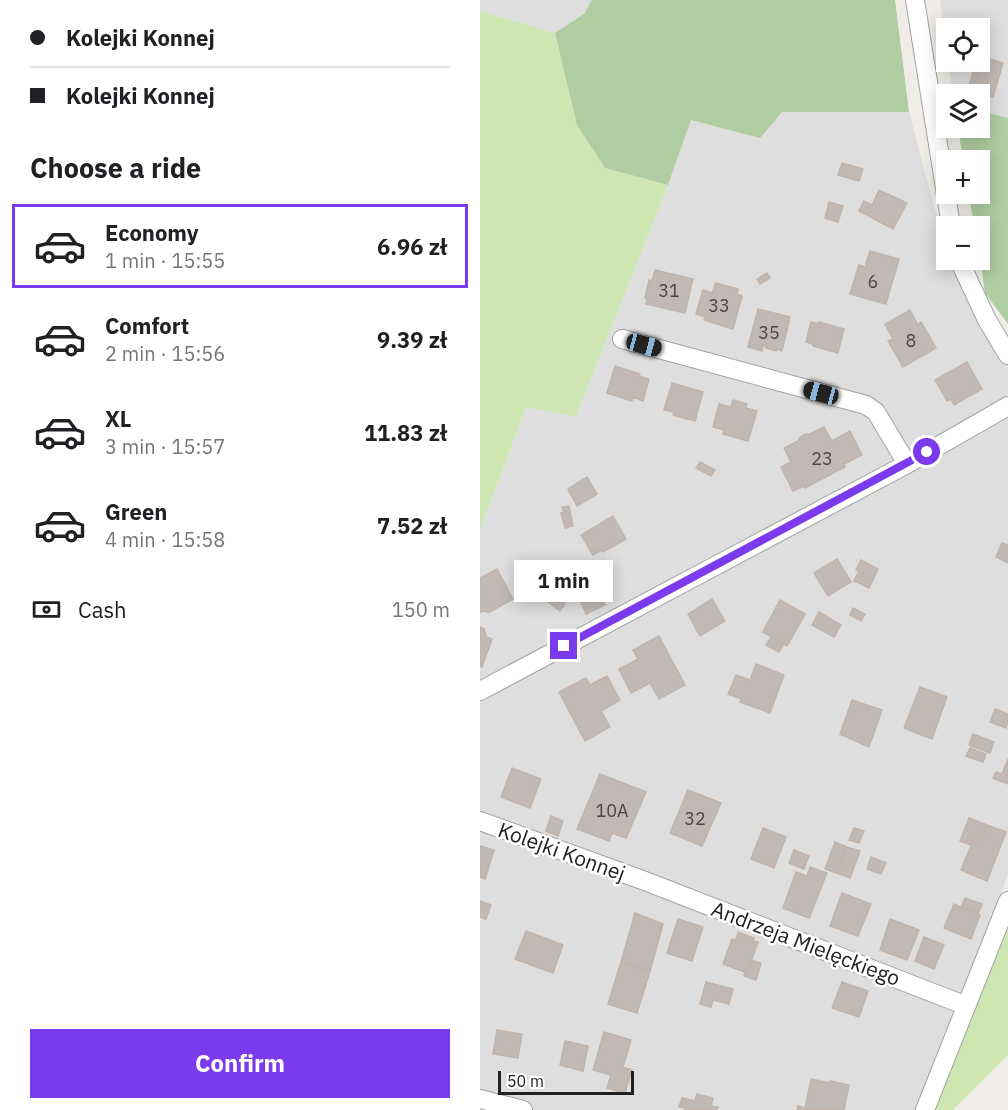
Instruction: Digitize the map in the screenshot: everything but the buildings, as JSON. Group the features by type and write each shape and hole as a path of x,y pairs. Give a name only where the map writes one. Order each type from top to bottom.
{"street":[{"path":"915,0 949,216"},
{"path":"964,270 987,320 1008,355"},
{"path":"622,339 866,405 876,412 907,464"},
{"path":"480,691 907,464 1008,406"},
{"name":"Kolejki Konnej","path":"480,821 645,880"},
{"name":"Andrzeja Mielęckiego","path":"645,880 967,1005"},
{"path":"925,1110 1008,901"},
{"path":"480,1099 523,1110"}],"shaded area":[{"path":"480,0 592,0 584,14 555,33 480,11"},
{"path":"940,0 1008,0 1008,118 990,114 990,84 951,84 950,72 990,72 990,18 942,18"},
{"path":"782,112 909,112 938,216 936,270 963,270 1008,364 1008,874 967,990 914,1110 480,1110 480,530 526,407 576,417 668,185 691,120 759,138"}],"green space":[{"path":"592,0 895,0 909,112 782,112 760,138 691,120 668,185 605,168 577,125 555,33 584,14"},
{"path":"480,11 555,33 577,125 605,168 668,185 576,417 526,407 480,530"},
{"path":"990,114 1008,118 1008,324 985,293 982,270 990,270 990,216 972,216 971,204 990,204 990,150 961,150 960,138 990,138"},
{"path":"1008,921 1008,1055 953,1110 934,1110"}],"route":[{"path":"564,646 927,452"}]}
